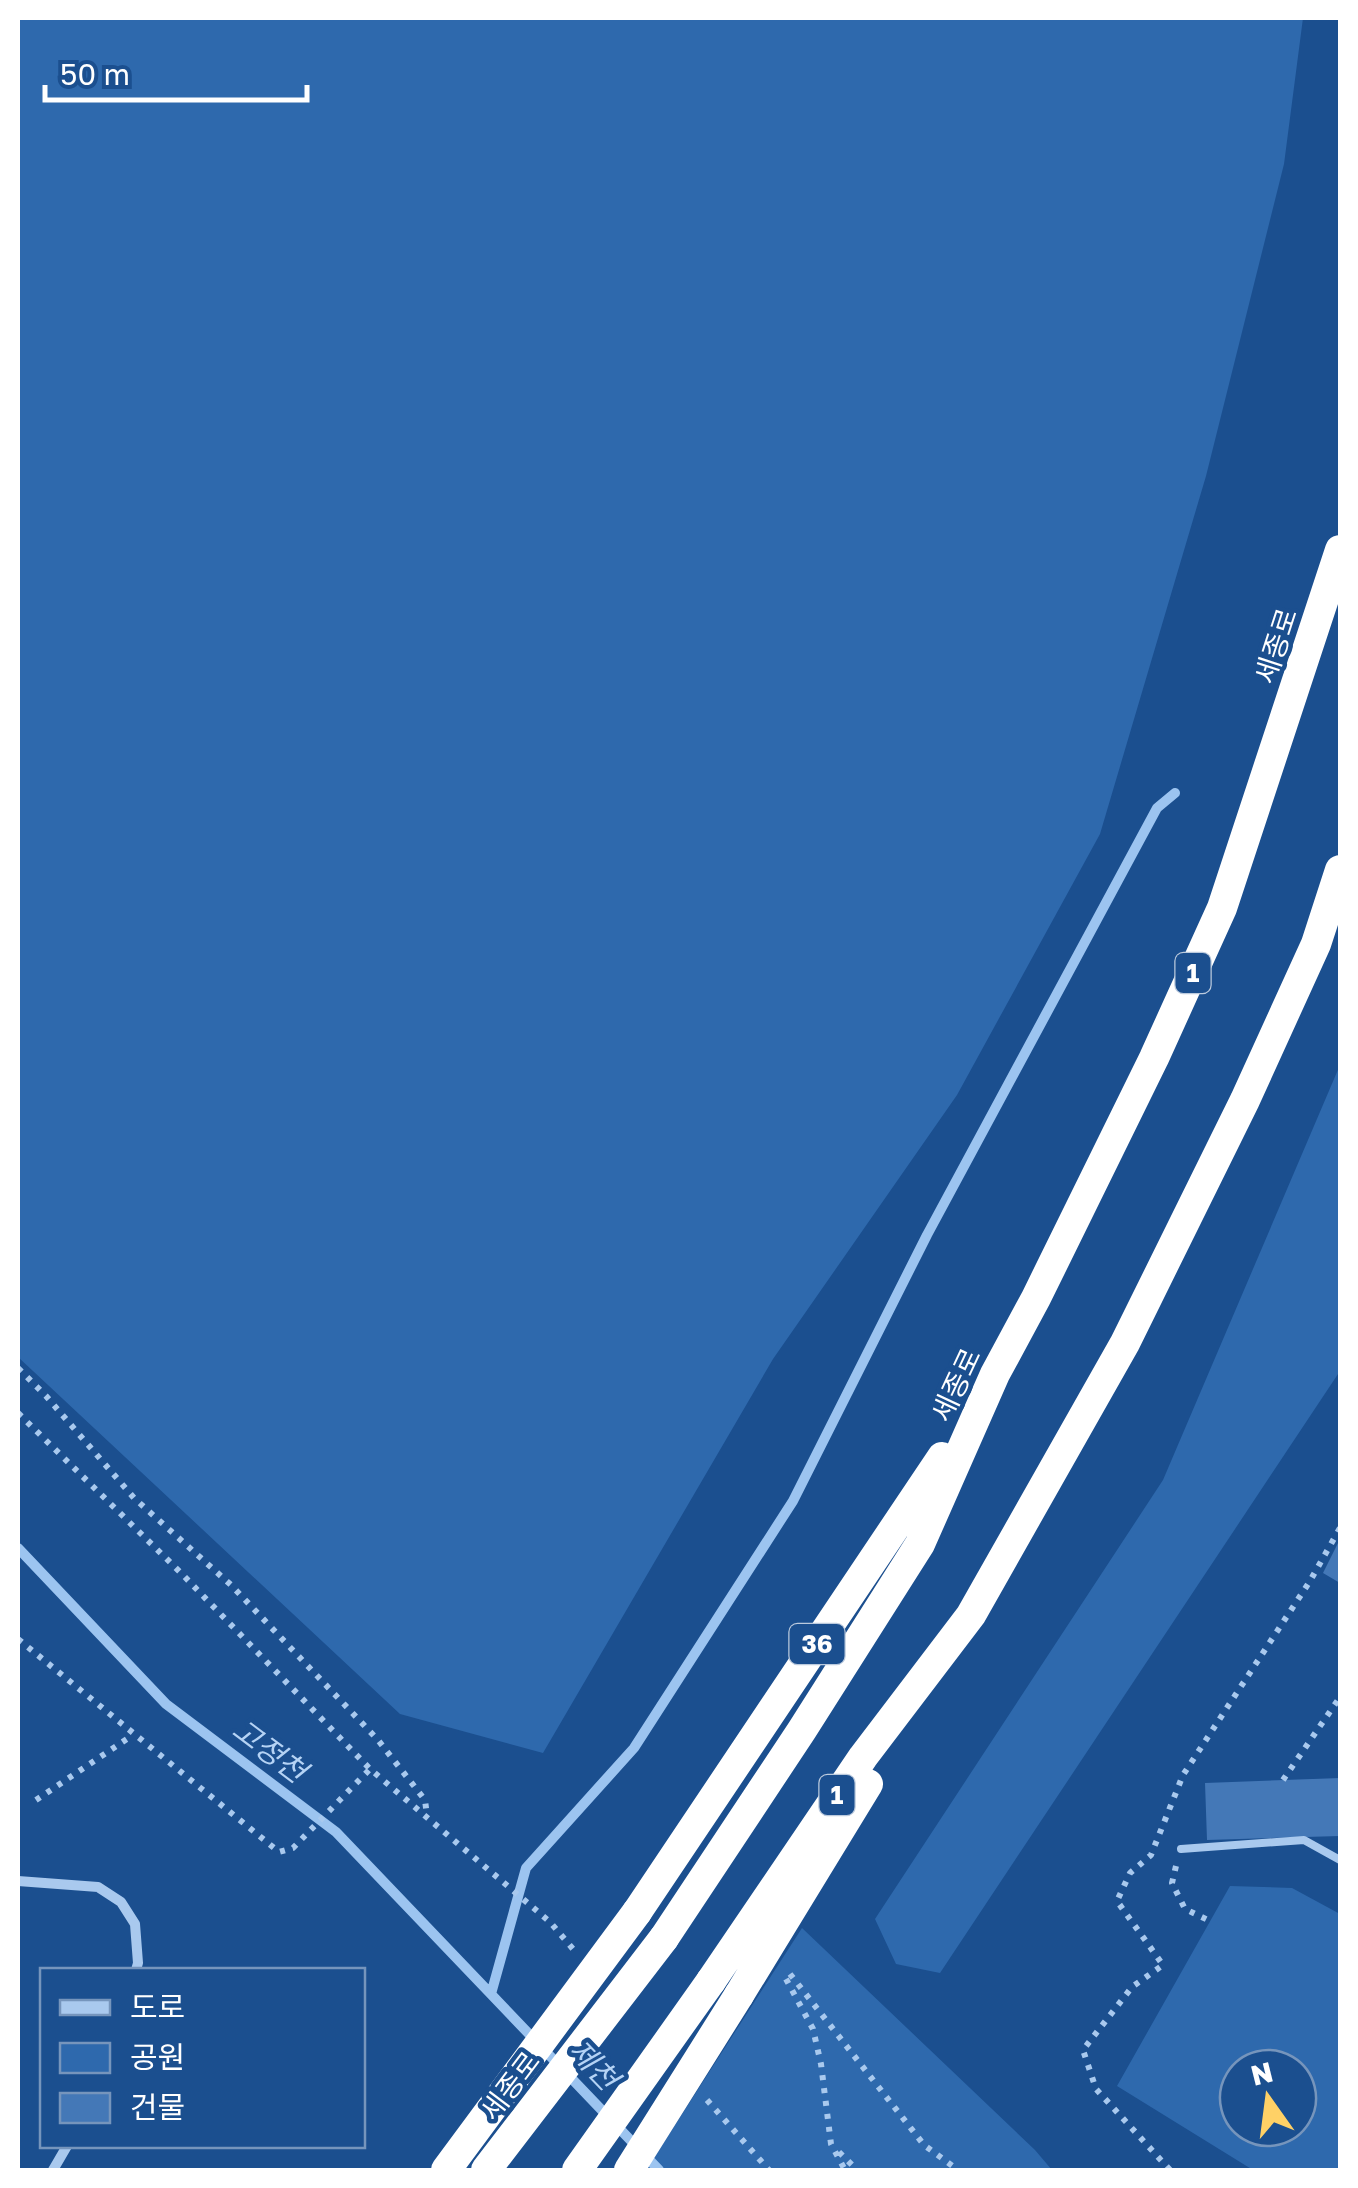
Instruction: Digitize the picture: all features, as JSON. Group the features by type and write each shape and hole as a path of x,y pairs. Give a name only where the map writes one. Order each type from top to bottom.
{"highway":[{"name":"세종로","path":"486,2170 664,1938 920,1544 995,1374 1154,1058 1222,908 1340,550"},
{"name":"1","path":"578,2170 863,1757 972,1615 1125,1342 1308,961 1340,870"},
{"name":"36","path":"446,2170 637,1912 995,1374"},
{"path":"629,2170 972,1615"}],"street":[{"path":"18,1880 98,1886 121,1902 135,1924 137,1968"},
{"path":"53,2170 66,2148"}],"lane":[{"path":"1181,1848 1304,1840 1340,1860"}],"path":[{"path":"18,1368 134,1498 231,1585 378,1740 425,1800 428,1818"},
{"path":"18,1413 181,1573 370,1769 550,1922"},
{"path":"1170,2170 1096,2088 1083,2050 1132,1987 1163,1966 1118,1901 1130,1872 1150,1855 1183,1775 1310,1582 1340,1528"},
{"path":"18,1639 279,1852 292,1848 370,1769"},
{"path":"1283,1780 1340,1697"},
{"path":"36,1800 133,1735"},
{"path":"1165,1819 1181,1848 1172,1883 1185,1910 1210,1920"},
{"path":"768,1946 814,2028 831,2144 846,2170"},
{"path":"768,1946 924,2145 958,2170"},
{"path":"831,2144 857,2170"}],"green space":[{"path":"18,18 1303,18 1284,164 1206,476 1100,834 957,1095 773,1359 543,1753 400,1714 18,1357"},
{"path":"1340,1065 1340,1371 940,1973 896,1964 875,1919 1163,1480"},
{"path":"1230,1886 1292,1888 1340,1914 1340,2170 1253,2170 1117,2086"},
{"path":"802,1928 1035,2150 1052,2170 646,2170"}],"building":[{"path":"1340,1539 1340,1583 1323,1573"},
{"path":"1340,1778 1340,1836 1207,1840 1205,1783"}],"waterway":[{"path":"491,1994 526,1868 634,1748 793,1501 927,1235 1157,808 1175,793"},
{"name":"고정천","path":"18,1548 166,1704 336,1832 659,2170"}],"water label":[{"name":"제천","path":"593,2065"}]}
